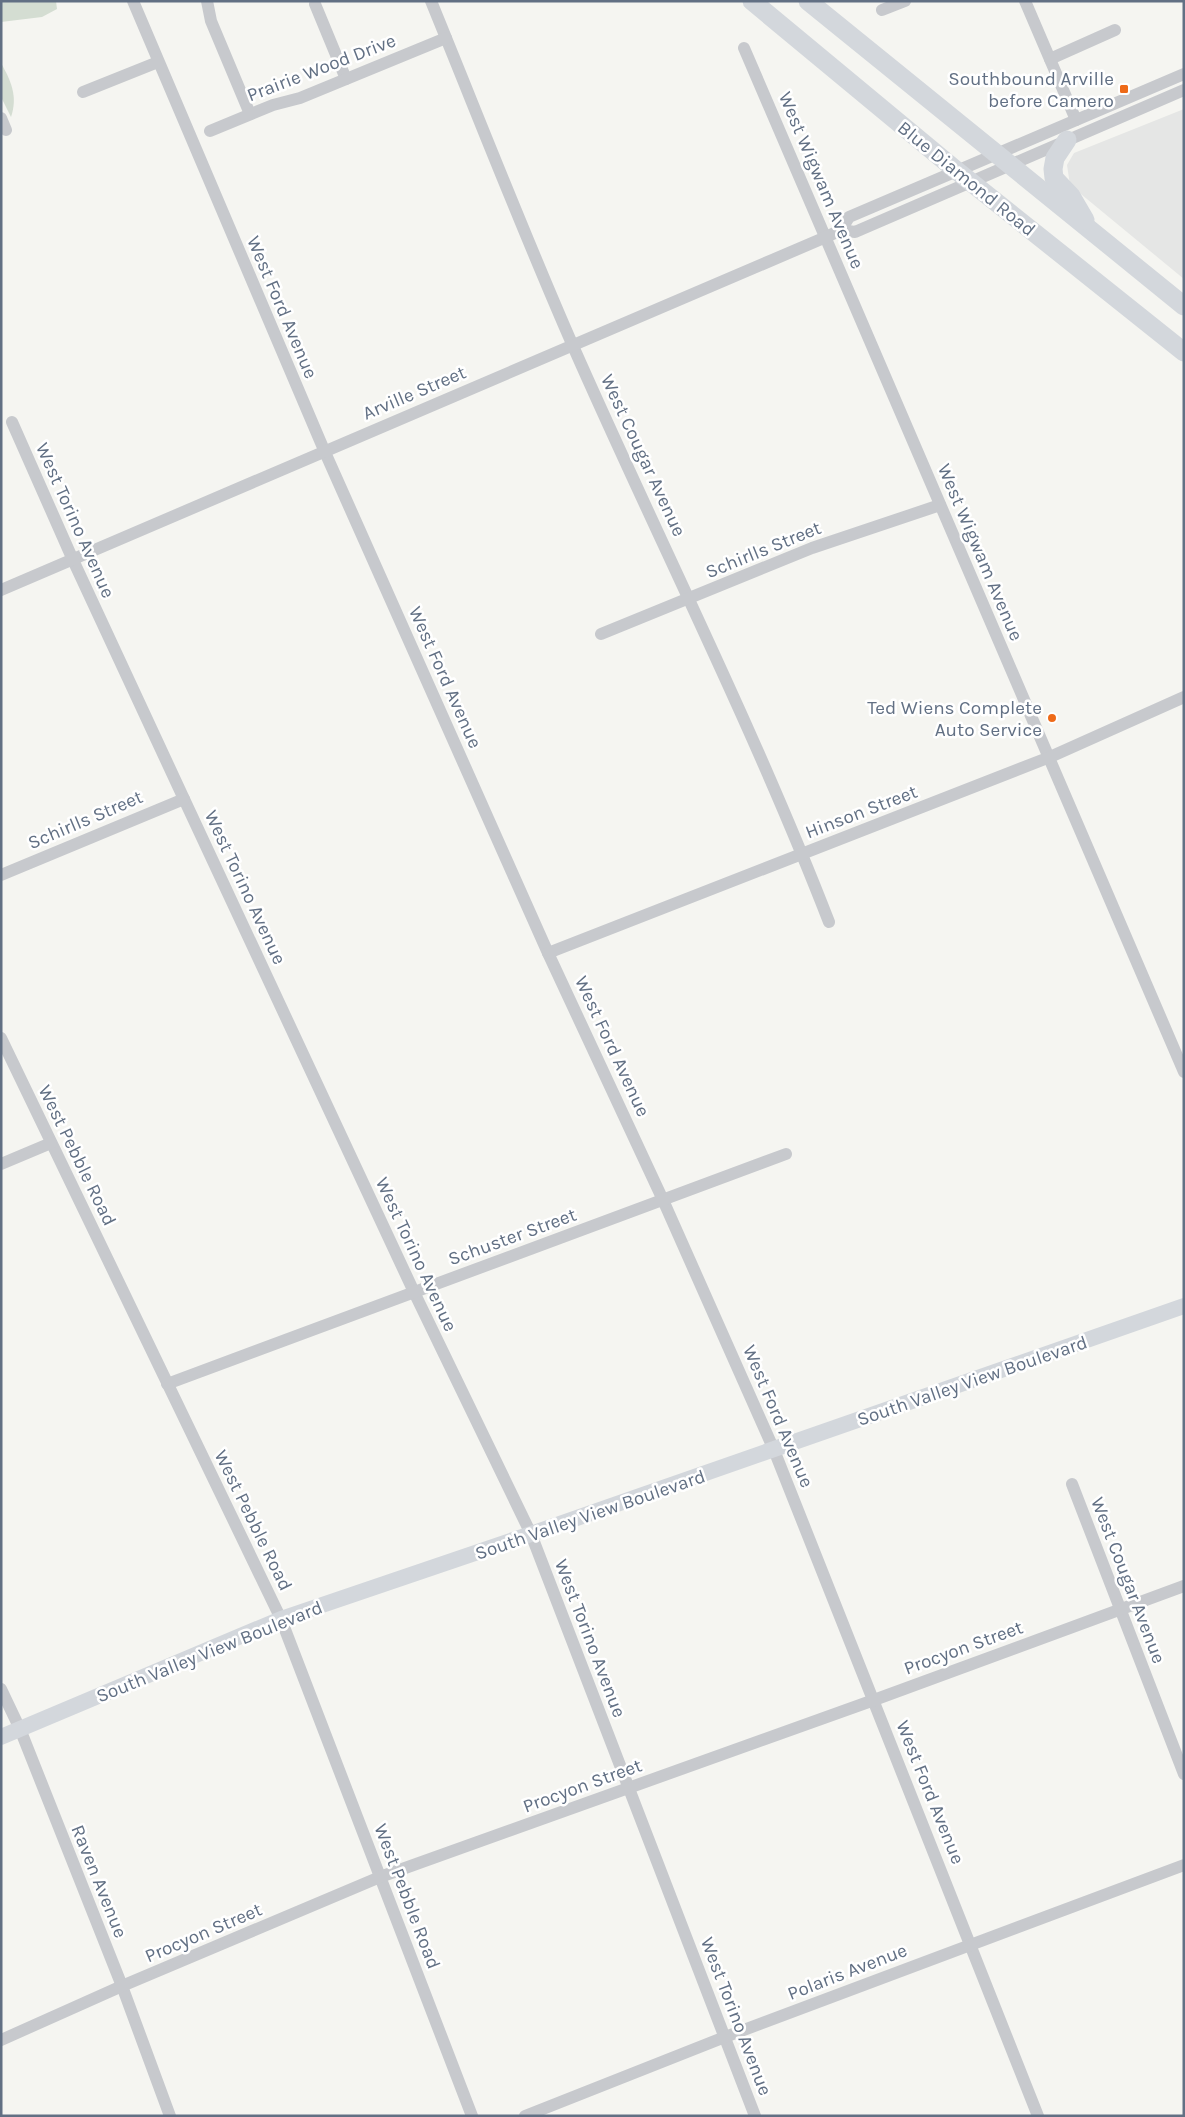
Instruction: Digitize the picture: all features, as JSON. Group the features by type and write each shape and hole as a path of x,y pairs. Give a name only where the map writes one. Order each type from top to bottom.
{"highway":[{"name":"Blue Diamond Road","path":"752,1 964,176 1184,352"},
{"name":"Blue Diamond Road","path":"808,1 1184,306"},
{"path":"1067,140 1055,158 1054,178 1072,196 1092,232"}],"main road":[{"name":"South Valley View Boulevard","path":"1,1737 281,1620 774,1450 877,1412 1022,1364 1184,1306"}],"street":[{"name":"West Ford Avenue","path":"133,1 324,450 548,953 663,1200 774,1450 1038,2116"},
{"path":"207,1 211,22 250,114"},
{"name":"West Cougar Avenue","path":"430,1 573,346 690,599 802,854 829,922"},
{"path":"882,10 905,1"},
{"path":"1025,1 1076,120"},
{"path":"315,4 346,79"},
{"path":"1050,59 1115,30"},
{"name":"Prairie Wood Drive","path":"210,131 250,114 300,98 446,38"},
{"name":"West Wigwam Avenue","path":"744,48 1184,1072"},
{"path":"83,92 158,62"},
{"name":"Arville Street","path":"1003,160 1076,120 1184,74"},
{"name":"Arville Street","path":"1,590 324,450 573,346 826,237 841,230 850,217 1003,160 1067,140 1184,90"},
{"name":"West Torino Avenue","path":"12,422 73,560 414,1292 531,1534 755,2116"},
{"name":"Schirlls Street","path":"601,634 812,548 940,505"},
{"name":"Hinson Street","path":"548,953 1050,757 1184,696"},
{"name":"Schirlls Street","path":"1,875 184,799"},
{"name":"West Pebble Road","path":"1,1038 281,1620 472,2116"},
{"path":"1,1164 51,1143"},
{"name":"Schuster Street","path":"167,1384 786,1154"},
{"name":"West Cougar Avenue","path":"1072,1484 1184,1774"},
{"name":"Procyon Street","path":"1,2040 122,1986 380,1877 874,1700 1184,1586"},
{"name":"Raven Avenue","path":"1,1689 20,1728 122,1986 170,2116"},
{"name":"Polaris Avenue","path":"525,2116 725,2037 1184,1865"}],"shaded area":[{"path":"1,1 56,1 57,9 42,17 1,22"},
{"path":"1,63 8,76 14,95 11,117 1,97"},
{"path":"1184,109 1184,279 1070,185 1067,165 1074,153"}],"place":[{"name":"Southbound Arville before Camero","path":"1124,89"},
{"name":"Ted Wiens Complete Auto Service","path":"1052,718"}]}
